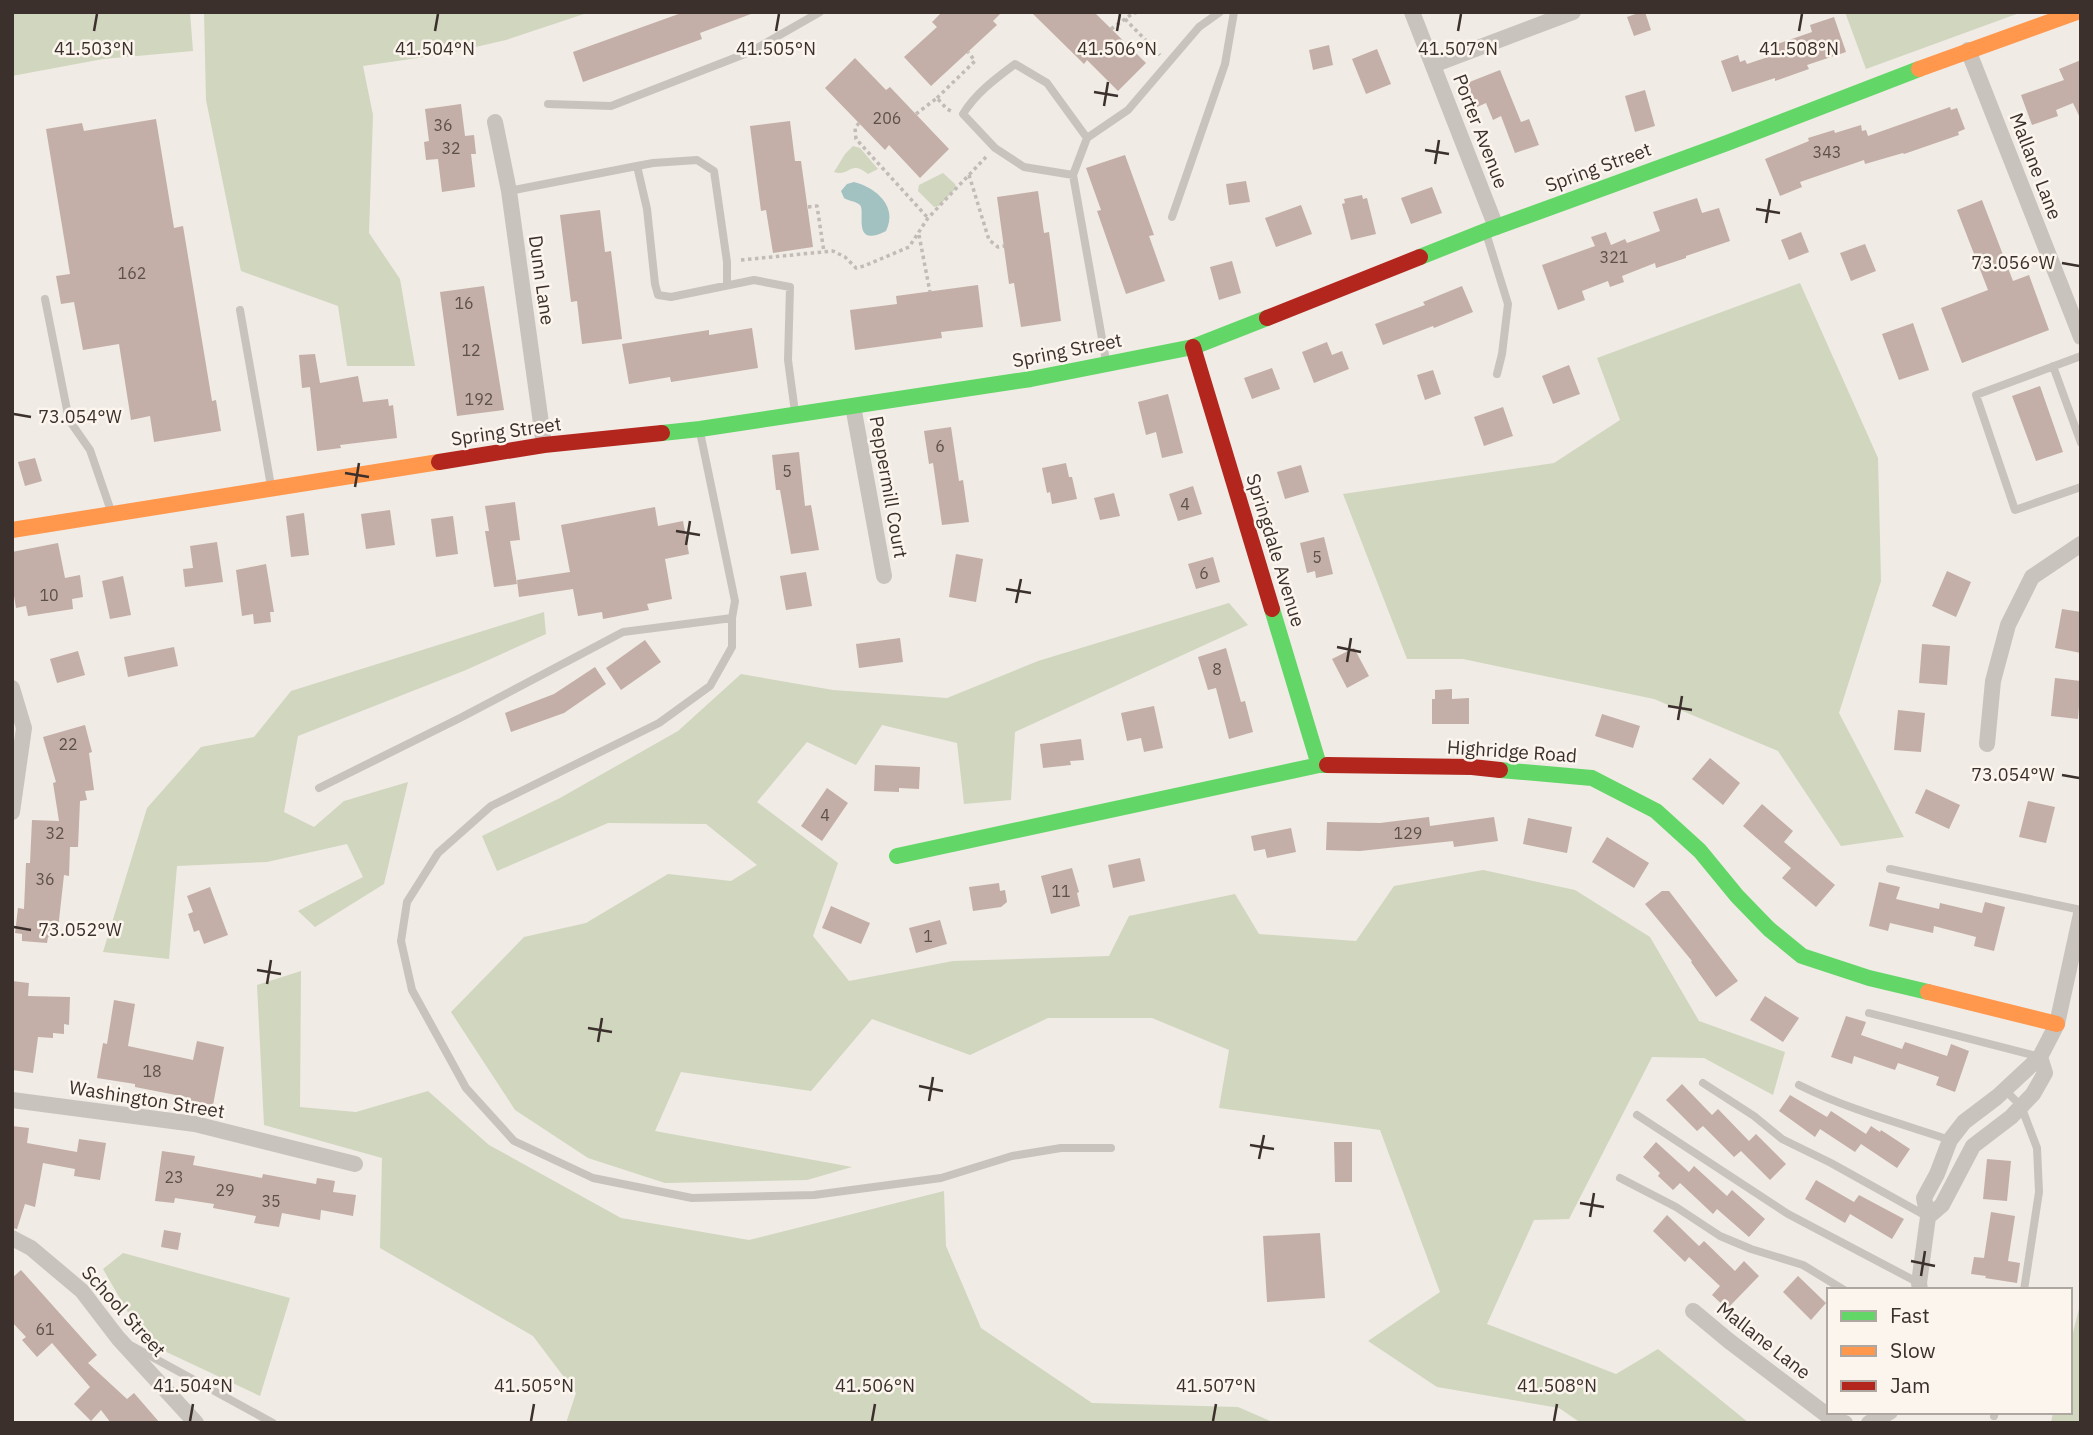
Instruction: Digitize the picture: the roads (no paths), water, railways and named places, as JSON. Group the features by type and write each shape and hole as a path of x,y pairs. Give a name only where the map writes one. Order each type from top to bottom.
{"main road":[{"name":"Spring Street","path":"12,530 544,445 700,429 1031,379 1193,347 1491,229 1727,143 1968,50 2077,12"},
{"name":"Springdale Avenue","path":"1193,347 1319,765"},
{"name":"Highridge Road","path":"897,856 1319,765 1472,767 1592,778 1656,811 1700,851 1737,896 1769,929 1802,956 1869,978 2057,1024"}],"street":[{"name":"Porter Avenue","path":"1412,12 1491,229"},
{"path":"1433,65 1573,12"},
{"name":"Mallane Lane","path":"1968,50 2081,337"},
{"name":"Dunn Lane","path":"495,122 509,191 544,445"},
{"name":"Peppermill Court","path":"853,405 884,576"},
{"path":"1987,744 1993,681 2008,625 2032,577 2081,544"},
{"path":"12,688 24,728 12,812"},
{"path":"1920,1286 1928,1217 1924,1198 1950,1140 1964,1122 2040,1056 2057,1024 2081,912"},
{"path":"1928,1217 1942,1205 1973,1146 2011,1117 2033,1094 2045,1073 2040,1056"},
{"name":"Washington Street","path":"12,1100 195,1124 355,1164"},
{"name":"School Street","path":"12,1238 31,1248 82,1291 118,1338 196,1423"},
{"name":"Mallane Lane","path":"1693,1311 1836,1422 1845,1423"},
{"path":"1869,1423 1886,1414"}],"lane":[{"path":"548,104 611,106 750,52 820,12"},
{"path":"1107,364 1073,175 1087,138 1128,110 1199,27 1220,12"},
{"path":"1172,217 1225,64 1234,12"},
{"path":"1073,175 1024,167 995,148 963,114 972,100 993,79 1015,64 1047,83 1087,138"},
{"path":"509,191 653,163 697,159 714,170 727,262 727,285"},
{"path":"637,166 647,209 655,284 659,295 671,297 754,280 790,287 788,360 795,415"},
{"path":"1491,229 1508,304 1502,354 1496,374"},
{"path":"45,299 69,420 90,450 112,514"},
{"path":"240,310 271,489"},
{"path":"2081,356 1976,395 2015,510 2081,487"},
{"path":"2053,366 2081,443"},
{"path":"700,429 735,600 732,647 710,686 659,723 491,806 438,853 407,902 401,941 412,990 466,1088 514,1141 593,1178 692,1198 814,1195 941,1178 1012,1156 1049,1150 1111,1148"},
{"path":"320,788 622,632 732,618"},
{"path":"1890,869 2081,912"},
{"path":"1869,1013 2040,1056"},
{"path":"1703,1083 1754,1116 1782,1139 1928,1217"},
{"path":"1799,1085 1852,1108 1950,1140"},
{"path":"2004,1089 2021,1106 2037,1148 2039,1192 2024,1288"},
{"path":"1637,1115 1787,1214 1920,1286"},
{"path":"1620,1178 1676,1208 1720,1236 1803,1265 1841,1288"},
{"path":"118,1338 273,1423"}],"water":[{"path":"854,182 870,189 883,200 889,214 886,231 875,235 864,232 860,205 844,198 841,191 847,184"}]}
